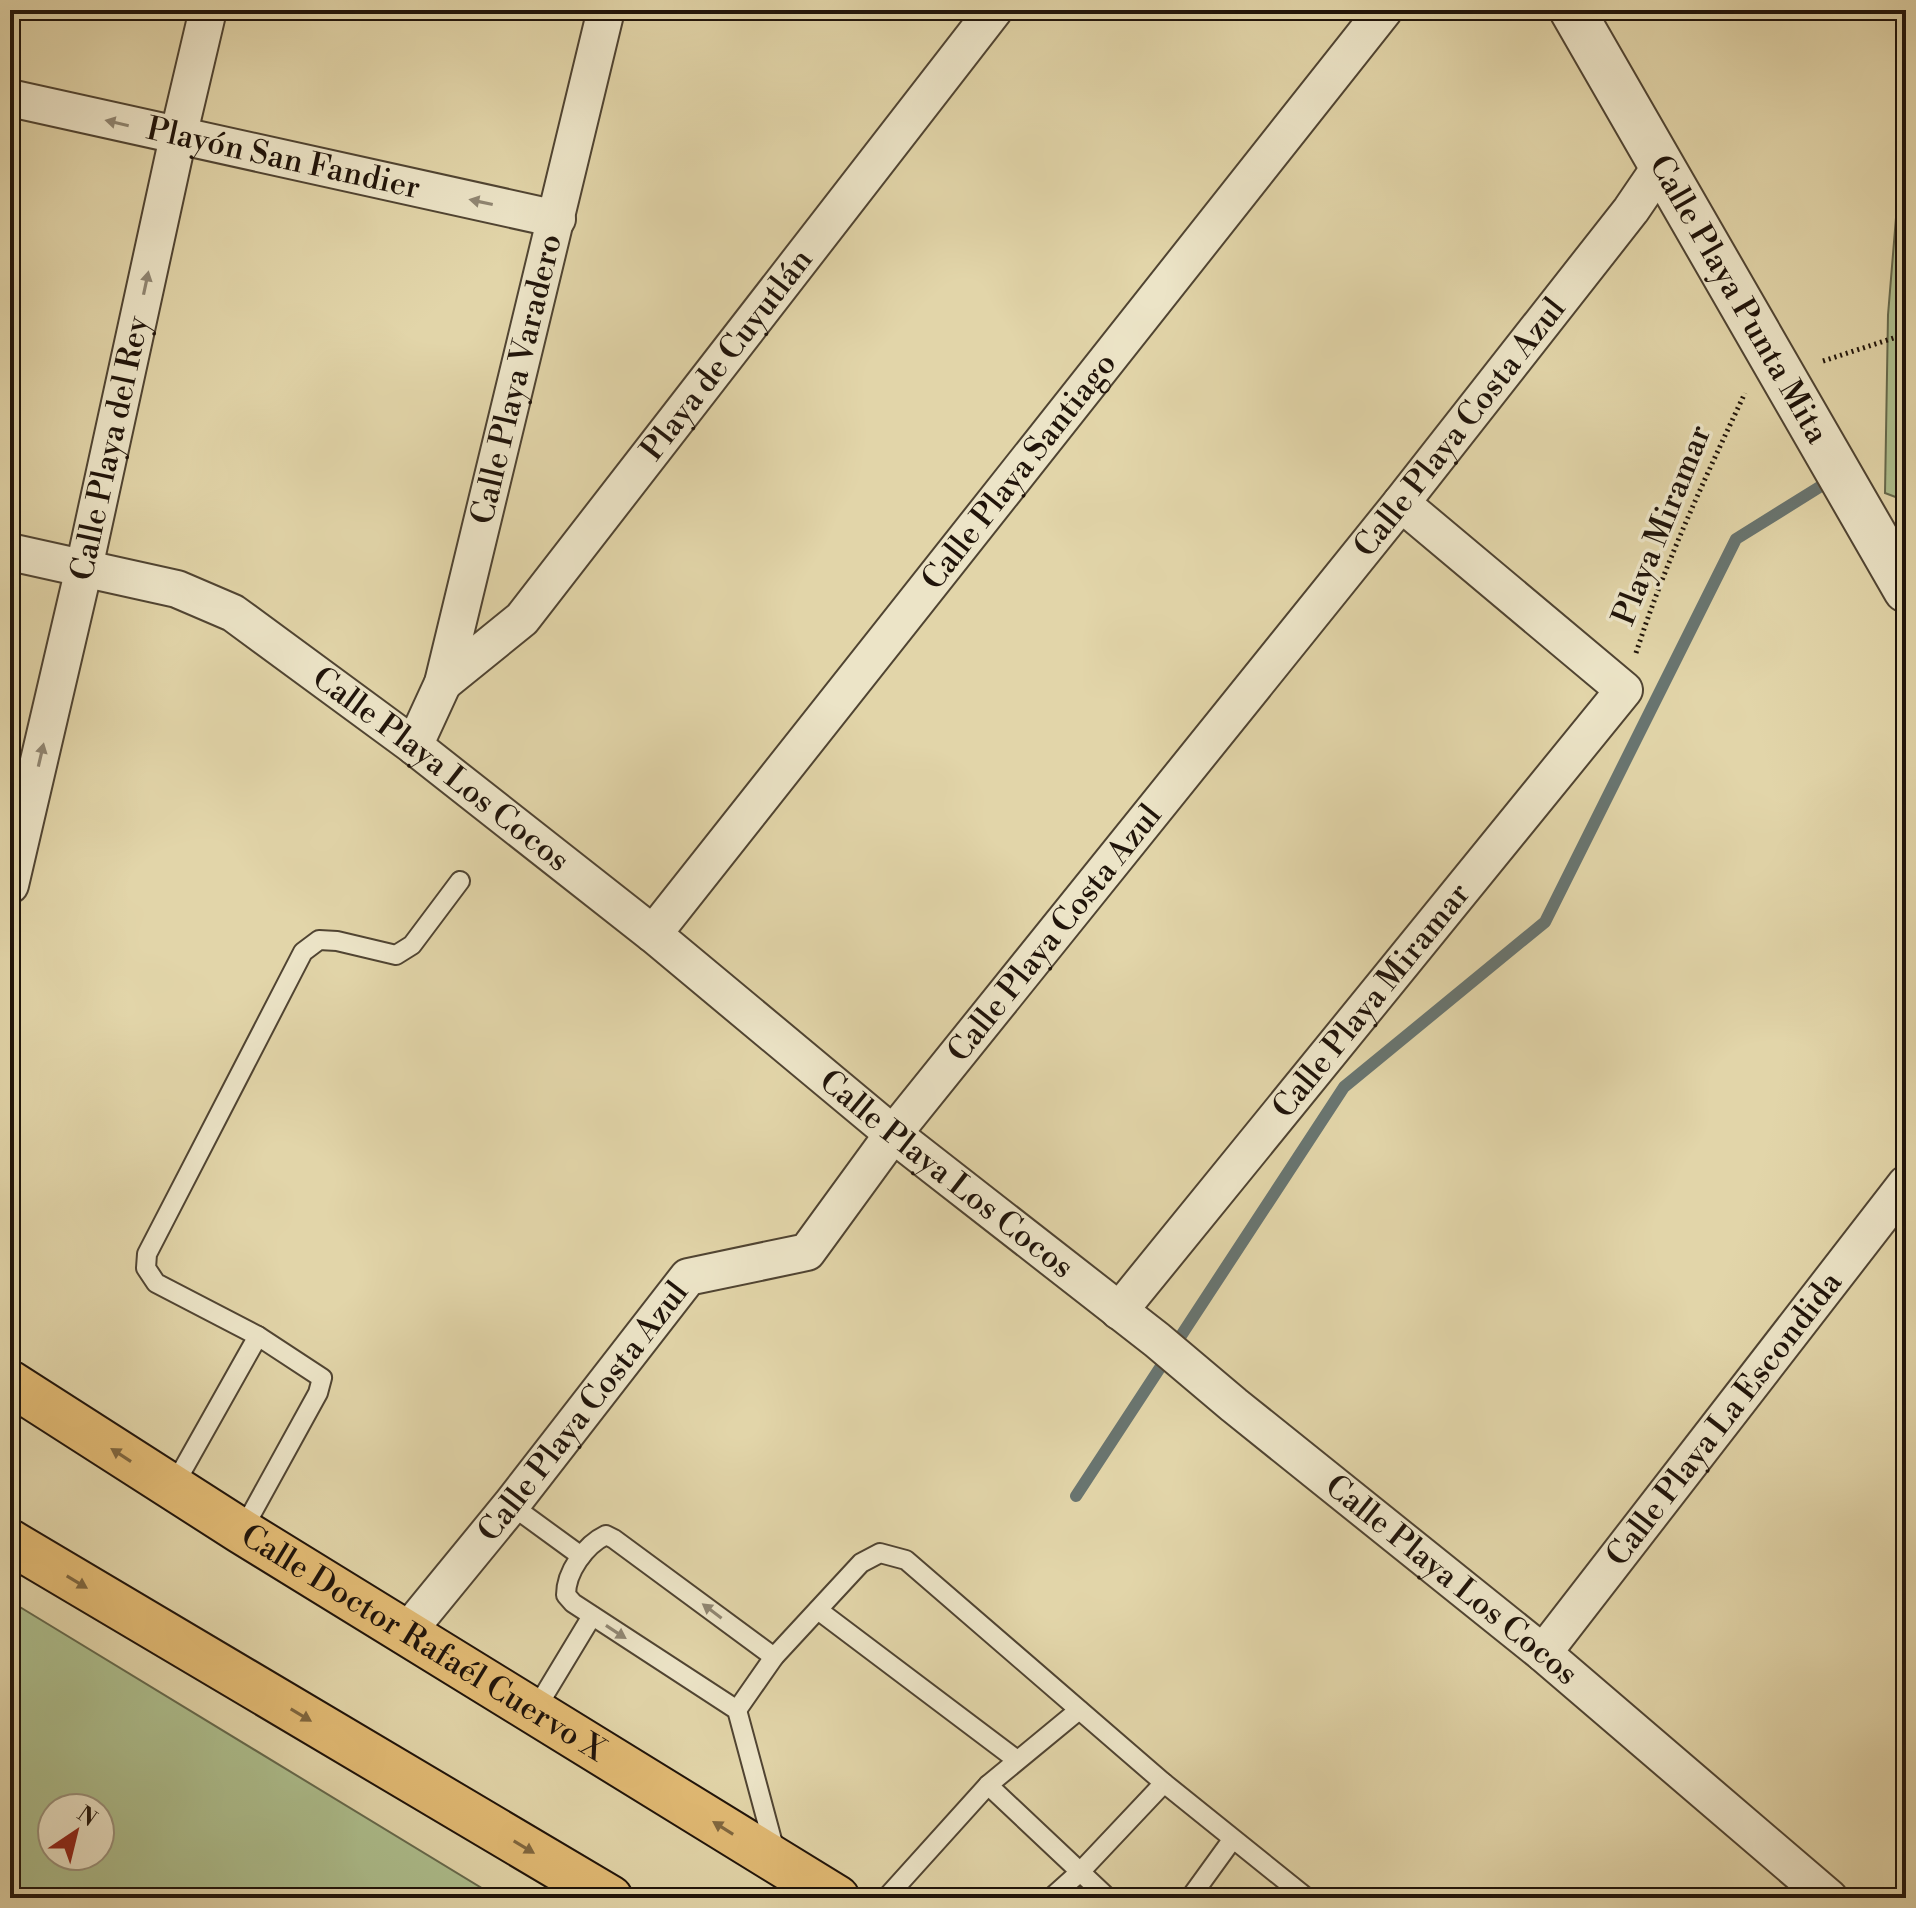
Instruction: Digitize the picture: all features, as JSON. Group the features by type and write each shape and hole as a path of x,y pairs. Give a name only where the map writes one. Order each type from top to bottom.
{"main road":[{"name":"Calle Doctor Rafaél Cuervo X","path":"10,1383 241,1531 837,1898"},
{"path":"10,1542 610,1898"}],"street":[{"name":"Calle Playa del Rey","path":"10,885 208,10"},
{"name":"Calle Playa Varadero","path":"414,746 443,683 606,10"},
{"name":"Playa de Cuyutlán","path":"443,683 522,619 994,10"},
{"name":"Calle Playa Santiago","path":"653,934 1384,10"},
{"name":"Calle Playa Punta Mita","path":"1572,10 1661,166 1766,378 1906,590"},
{"name":"Playón San Fandier","path":"10,98 557,219"},
{"name":"Calle Playa Costa Azul","path":"407,1632 511,1505 688,1277 807,1252 893,1134 1401,503 1631,210 1661,166"},
{"path":"1401,503 1624,690"},
{"name":"Calle Playa Los Cocos","path":"10,552 177,589 233,613 414,746 653,934 893,1134 1157,1340 1543,1653 1829,1898"},
{"name":"Calle Playa Miramar","path":"1119,1311 1624,690"},
{"name":"Calle Playa La Escondida","path":"1543,1653 1906,1184"}],"lane":[{"path":"241,1531 318,1393 322,1378 258,1336 156,1283 146,1268 147,1254 303,952 319,940 337,941 396,955 412,945 460,881"},
{"path":"172,1488 258,1336"},
{"path":"511,1505 581,1556"},
{"path":"774,1657 606,1535 581,1556 566,1582 566,1595 573,1603 737,1710 777,1861"},
{"path":"737,1710 774,1657 861,1563 880,1553 906,1560 1164,1783 1307,1898"},
{"path":"818,1610 1017,1760"},
{"path":"534,1712 592,1616"},
{"path":"886,1898 988,1785 1079,1710"},
{"path":"1051,1898 1080,1872 1164,1783"},
{"path":"988,1785 1108,1898"},
{"path":"1190,1898 1232,1840"}],"path":[{"path":"1766,378 1906,334"},
{"name":"Playa Miramar","path":"1624,690 1650,609 1684,525 1766,378"}],"green space":[{"path":"1906,96 1906,501 1885,493 1888,315"},
{"path":"10,1601 498,1898 10,1898"}],"waterway":[{"path":"1076,1496 1344,1087 1545,922 1736,539 1834,478"}]}
